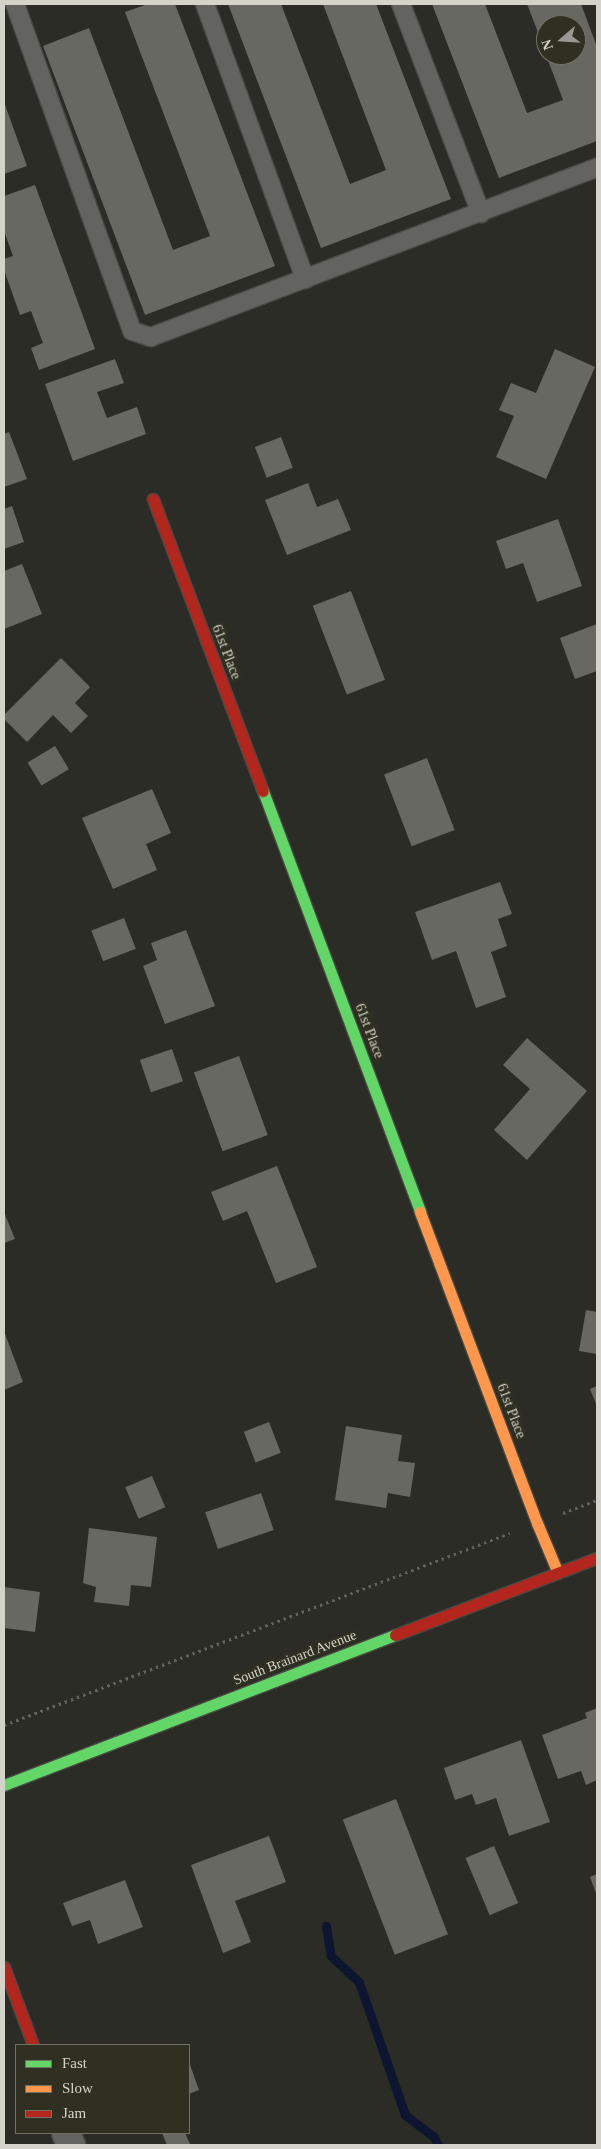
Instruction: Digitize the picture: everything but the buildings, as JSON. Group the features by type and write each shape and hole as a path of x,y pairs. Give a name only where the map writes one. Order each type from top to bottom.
{"street":[{"name":"61st Place","path":"153,499 537,1523 558,1573"},
{"name":"South Brainard Avenue","path":"4,1785 597,1558"},
{"path":"4,1967 33,2044"}],"lane":[{"path":"15,4 132,331 151,337 597,168"},
{"path":"205,4 306,279"},
{"path":"401,4 481,213"}],"path":[{"path":"4,1725 597,1500"}],"waterway":[{"path":"326,1926 331,1956 359,1982 405,2115 434,2137 438,2145"}],"traffic: fast":[{"path":"263,791 420,1212"},
{"path":"4,1785 395,1635"}],"traffic: slow":[{"path":"420,1212 537,1523 558,1573"}],"traffic: jam":[{"path":"153,499 263,791"},
{"path":"395,1635 597,1558"},
{"path":"4,1967 33,2044"}]}
